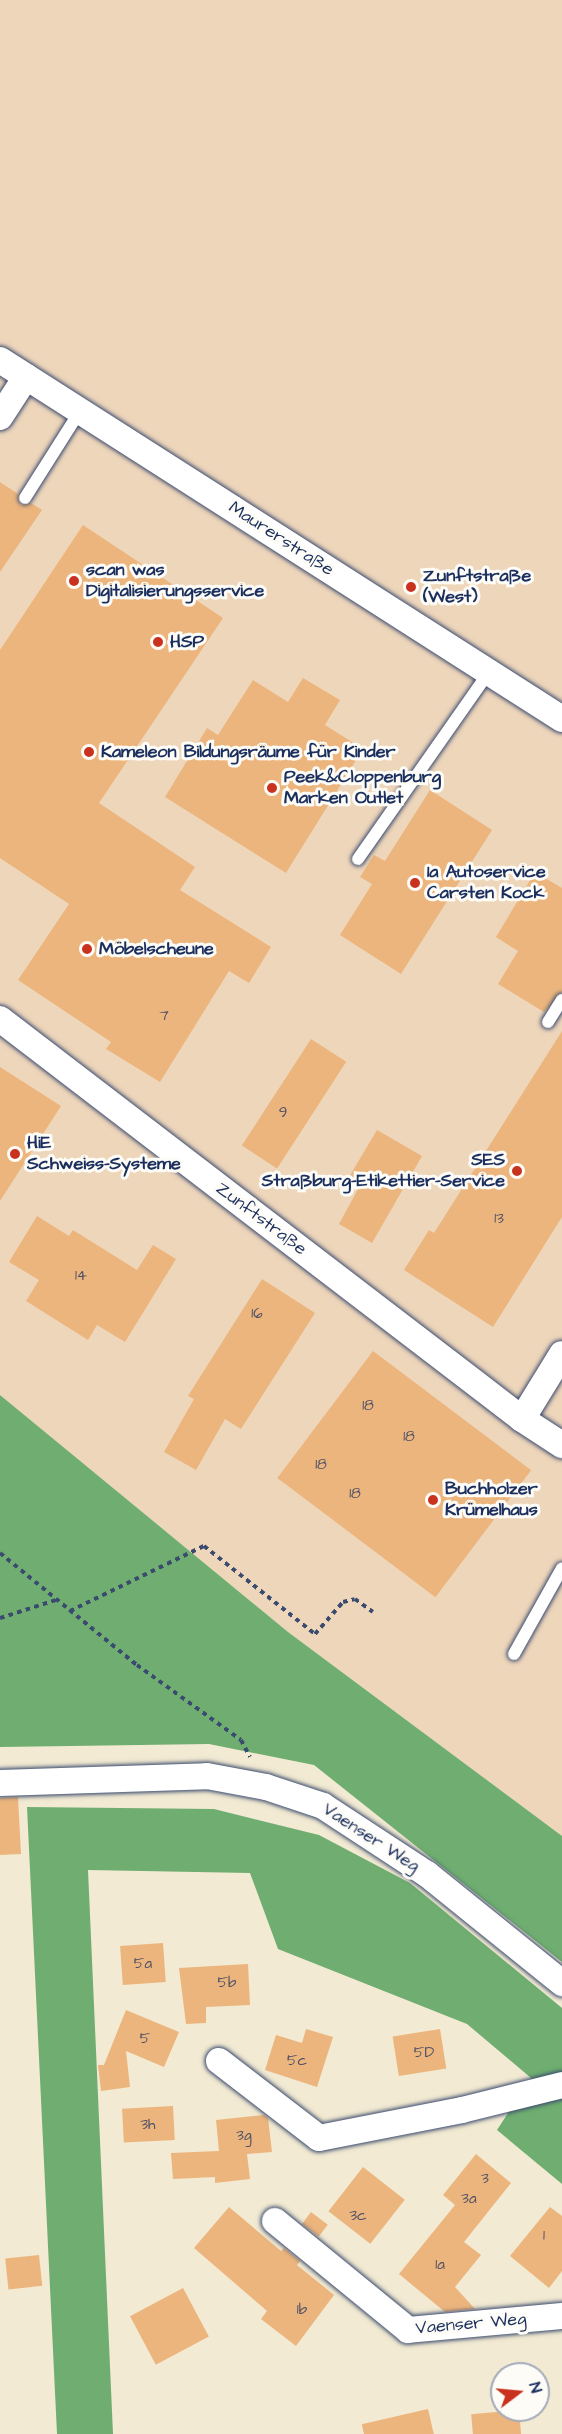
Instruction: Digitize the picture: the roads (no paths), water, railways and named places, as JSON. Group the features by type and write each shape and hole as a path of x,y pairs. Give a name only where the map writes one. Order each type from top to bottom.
{"street":[{"name":"Maurerstraße","path":"0,360 562,719"},
{"path":"0,417 26,376"},
{"name":"Zunftstraße","path":"0,1019 522,1419 562,1445"},
{"path":"522,1419 562,1354"},
{"name":"Vaenser Weg","path":"0,1784 207,1776 266,1787 323,1806 373,1835 562,1983"},
{"path":"219,2061 319,2138 462,2110 562,2085"},
{"name":"Vaenser Weg","path":"275,2221 408,2330 562,2316"}],"lane":[{"path":"25,498 80,411"},
{"path":"358,859 489,672"},
{"path":"548,1022 562,1000"},
{"path":"514,1654 562,1568"}],"place":[{"name":"scan was Digitalisierungsservice","path":"74,581"},
{"name":"Zunftstraße (West)","path":"411,587"},
{"name":"HSP","path":"158,642"},
{"name":"Kameleon Bildungsräume für Kinder","path":"89,752"},
{"name":"Peek&Cloppenburg Marken Outlet","path":"272,788"},
{"name":"1a Autoservice Carsten Kock","path":"415,883"},
{"name":"Möbelscheune","path":"87,949"},
{"name":"HiE Schweiss-Systeme","path":"15,1154"},
{"name":"SES Straßburg-Etikettier-Service","path":"517,1171"},
{"name":"Buchholzer Krümelhaus","path":"433,1500"}]}
